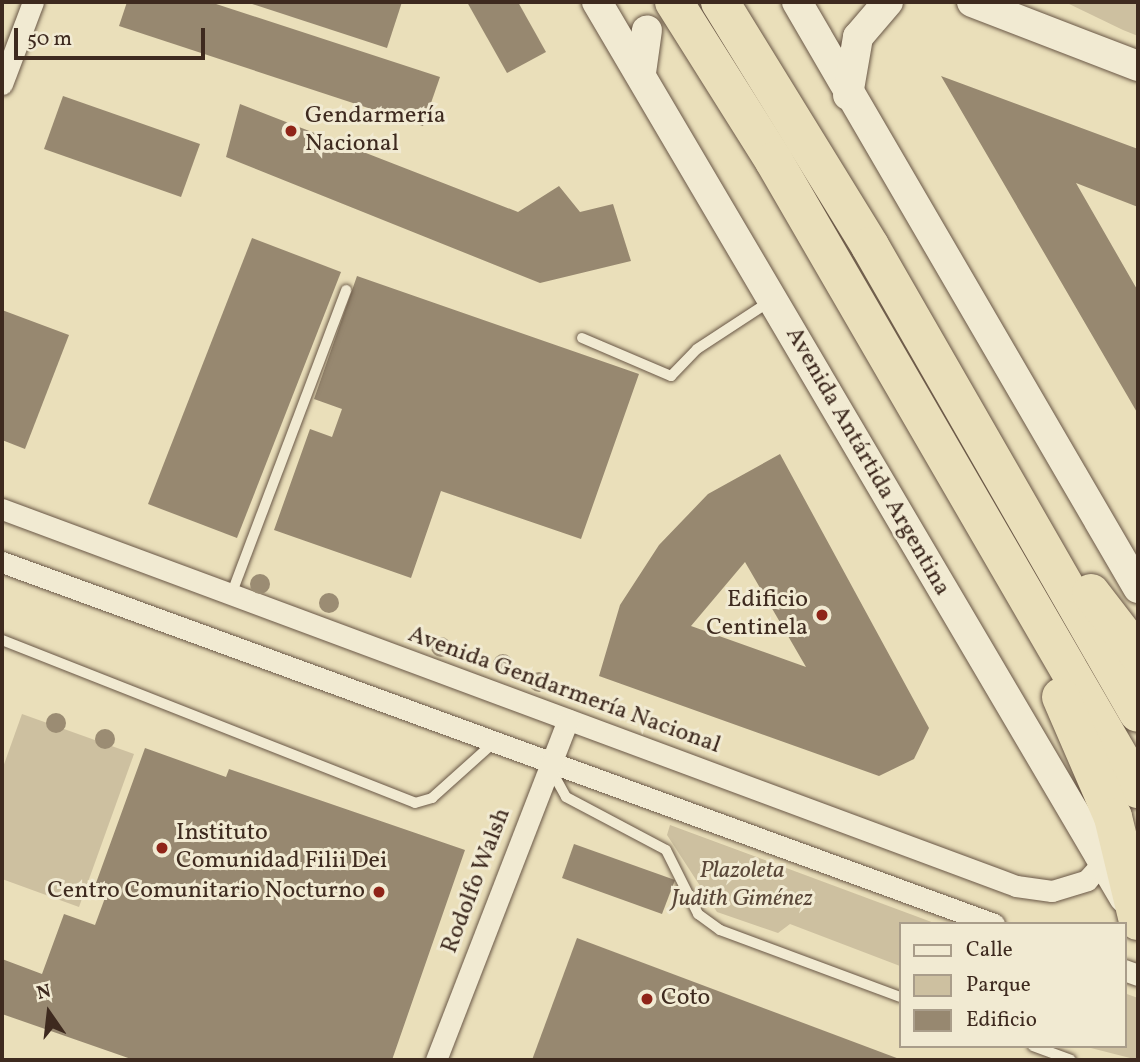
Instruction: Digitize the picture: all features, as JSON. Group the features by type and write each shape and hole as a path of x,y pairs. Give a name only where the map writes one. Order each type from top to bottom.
{"highway":[{"path":"674,2 1008,561 1138,789"},
{"path":"720,2 870,246 1138,713"},
{"path":"963,411 1138,653"},
{"path":"1008,561 1113,817 1138,921"}],"main road":[{"name":"Avenida Antártida Argentina","path":"597,2 1138,921"},
{"path":"797,2 848,96 1138,588"},
{"path":"848,96 858,37 888,2"},
{"path":"972,2 1138,66"},
{"path":"641,73 647,30"}],"street":[{"path":"2,85 6,60 33,2"},
{"name":"Avenida Gendarmería Nacional","path":"2,509 1016,886 1052,891 1087,880 1103,862"},
{"path":"2,562 491,745 988,922"},
{"name":"Rodolfo Walsh","path":"436,1060 568,720"}],"lane":[{"path":"231,595 346,290"},
{"path":"582,338 671,376 697,349 772,300"},
{"path":"2,640 415,803 432,798 491,745"},
{"path":"549,766 566,797 666,850 698,914 720,930 898,996"},
{"path":"1038,1048 1071,1060"}],"green space":[{"path":"1065,2 1138,2 1138,36 1123,30"},
{"path":"22,714 134,754 79,907 2,879 2,770"},
{"name":"Plazoleta Judith Giménez","path":"670,825 932,922 898,922 898,965 790,924 778,933 717,912 667,835"},
{"path":"1126,994 1138,998 1138,1060 1091,1048 1126,1048"}],"building":[{"path":"127,2 210,2 440,77 423,126 119,26"},
{"path":"246,2 402,2 387,48"},
{"path":"467,2 518,2 546,52 507,73"},
{"path":"941,76 1138,149 1138,207 1076,183 1138,291 1138,414"},
{"path":"63,96 200,144 181,197 44,149"},
{"path":"240,104 518,212 559,186 580,212 613,204 631,261 540,283 226,157"},
{"path":"252,238 341,272 237,538 148,504"},
{"path":"357,276 639,374 581,539 441,491 411,578 274,530 310,429 332,437 342,409 314,399"},
{"path":"2,310 69,335 25,449 2,440"},
{"name":"Edificio Centinela","path":"780,454 929,728 914,759 879,776 599,676 620,605 659,545 708,494","holes":["745,562 806,667 691,626"]},
{"path":"145,748 226,777 229,769 465,850 392,1060 134,1060 2,1014 2,959 42,974 64,914 95,925 109,887 96,883"},
{"path":"574,844 675,880 662,914 562,878"},
{"name":"Coto","path":"577,938 902,1060 532,1060"}],"place":[{"name":"Gendarmería Nacional","path":"291,131"},
{"name":"Edificio Centinela","path":"822,615"},
{"name":"Instituto Comunidad Filii Dei","path":"162,848"},
{"name":"Centro Comunitario Nocturno","path":"379,892"},
{"name":"Coto","path":"647,999"}]}
